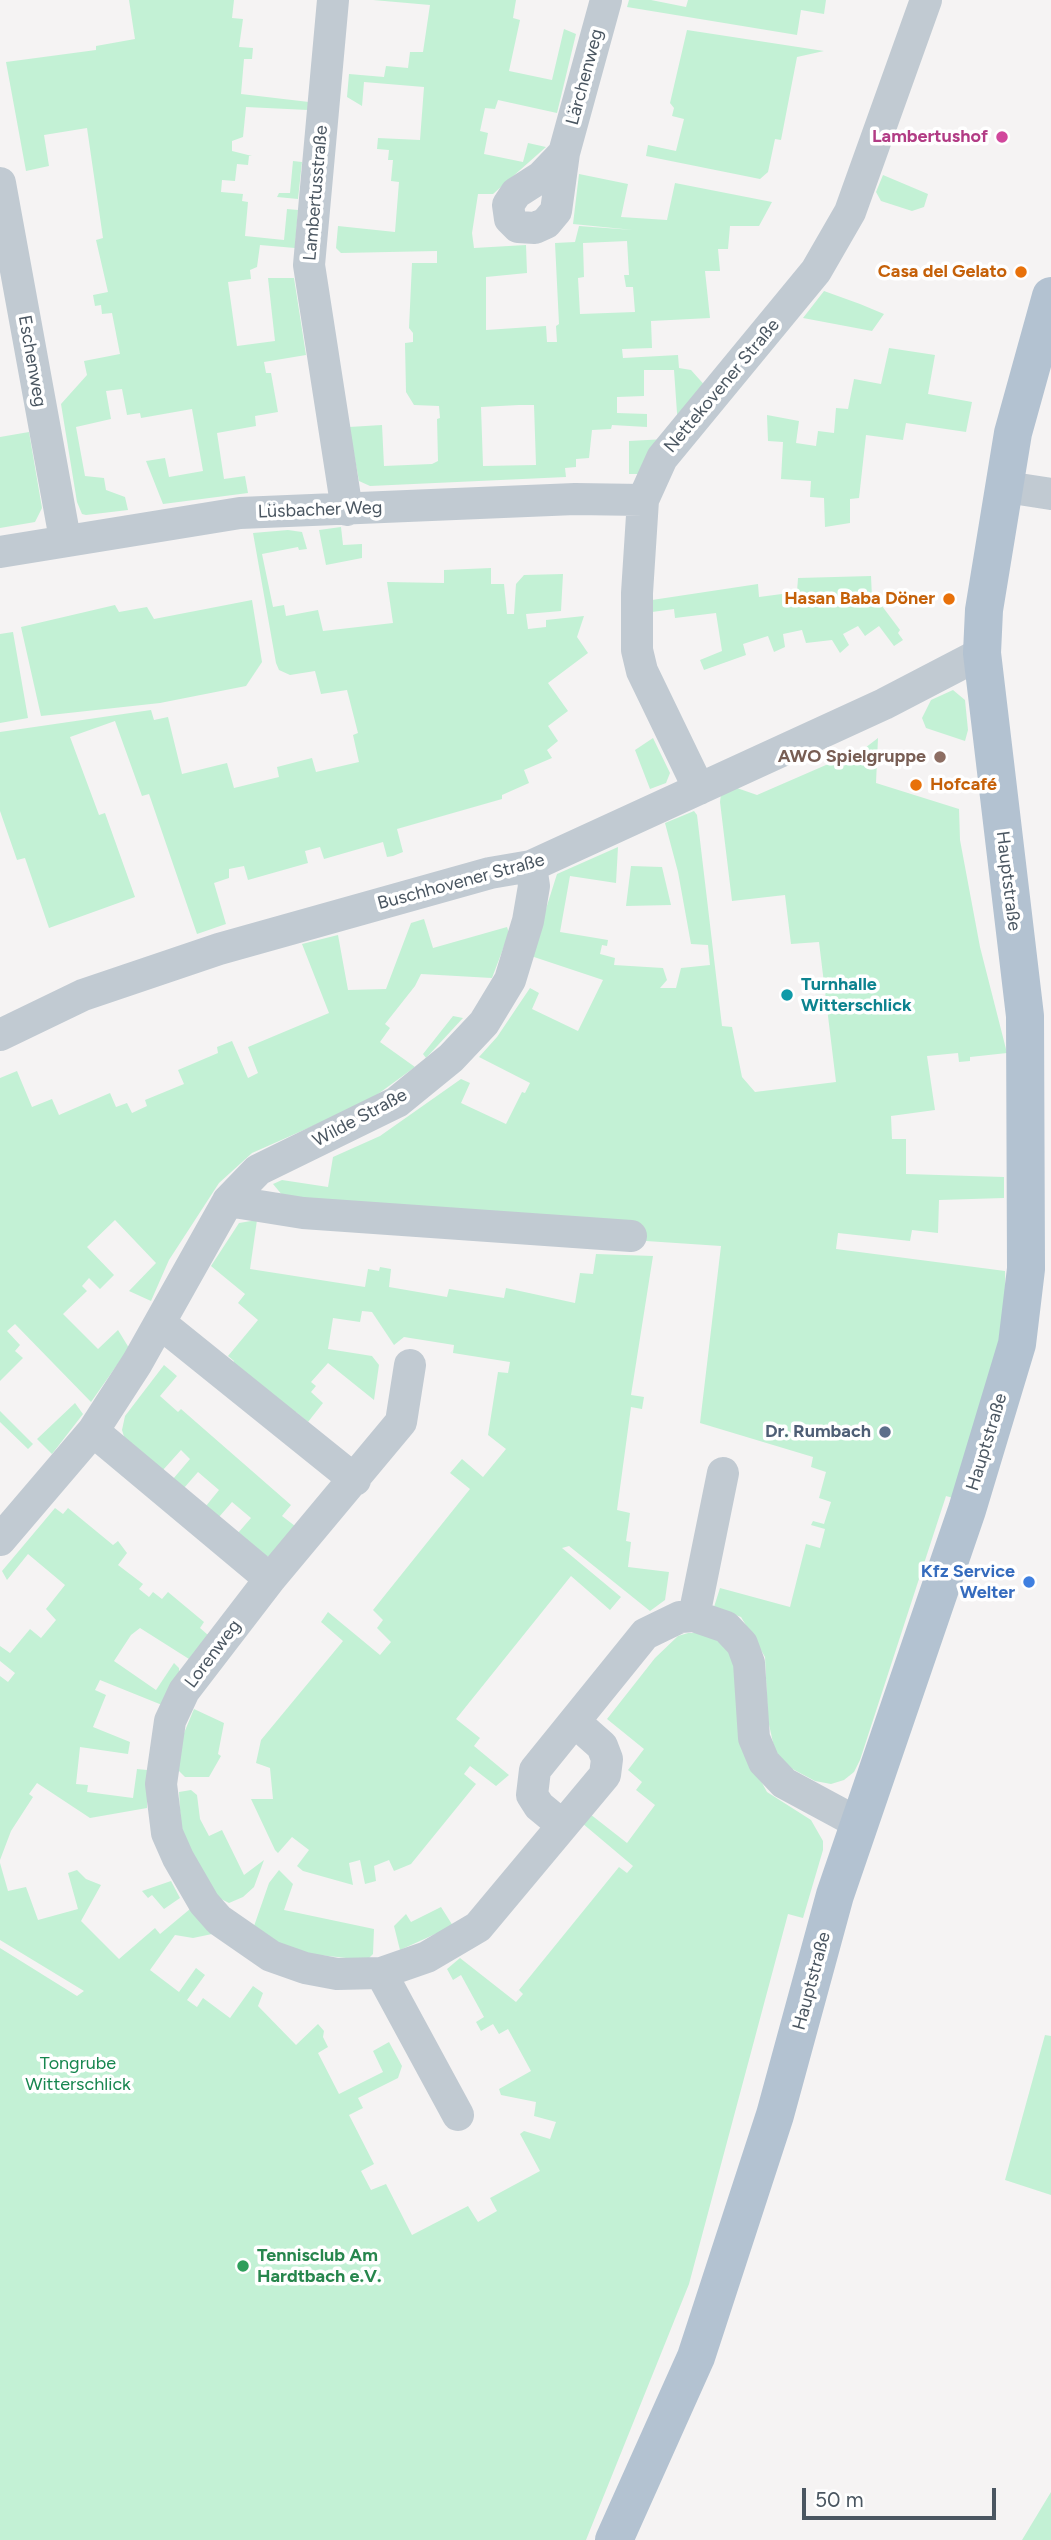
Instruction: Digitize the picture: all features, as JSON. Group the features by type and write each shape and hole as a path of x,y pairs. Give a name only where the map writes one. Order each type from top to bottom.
{"main road":[{"name":"Hauptstraße","path":"614,2540 696,2357 775,2115 835,1895 967,1510 1017,1344 1026,1275 1025,1016 982,653 986,599 1013,433 1051,296"}],"street":[{"name":"Lambertusstraße","path":"333,0 309,265 347,510"},
{"name":"Lärchenweg","path":"564,153 606,0"},
{"name":"Nettekovener Straße","path":"699,789 642,671 637,650 637,593 643,500 662,458 816,271 845,221 926,0"},
{"name":"Eschenweg","path":"0,183 65,539"},
{"path":"1006,487 1051,494"},
{"name":"Lüsbacher Weg","path":"0,552 65,539 240,513 575,499 643,500"},
{"name":"Buschhovener Straße","path":"0,1035 83,995 219,949 490,873 531,866 884,704 982,653"},
{"name":"Wilde Straße","path":"0,1541 93,1431 160,1323 228,1201 258,1170 397,1102 451,1058 484,1023 510,980 525,933 534,886 531,866"},
{"path":"228,1201 303,1213 631,1236"},
{"path":"160,1323 355,1480"},
{"name":"Lorenweg","path":"410,1365 401,1422 199,1667 170,1721 160,1784 167,1833 178,1858 204,1903 219,1920 271,1956 304,1968 337,1974 381,1973 427,1957 478,1927 605,1775 607,1759 602,1746 575,1722"},
{"path":"93,1431 270,1579"},
{"path":"694,1616 723,1473"},
{"path":"562,1825 539,1805 532,1795 531,1783 535,1770 645,1634 680,1617 694,1616 726,1627 742,1644 749,1662 754,1738 764,1762 784,1783 860,1824"},
{"path":"381,1973 458,2115"}],"green space":[{"path":"129,0 234,0 232,18 243,19 239,47 253,48 252,59 244,59 241,94 309,102 308,110 246,107 243,137 232,141 232,151 252,156 249,156 248,165 237,164 235,181 222,180 221,192 243,194 242,201 248,202 245,236 284,240 287,209 298,210 295,248 260,245 257,267 250,270 251,279 228,282 237,346 275,341 268,278 294,278 306,355 264,362 266,373 271,373 278,412 255,416 256,426 217,433 224,479 245,476 248,493 163,504 146,461 165,458 169,477 203,471 192,409 141,418 140,413 127,415 122,389 106,391 111,419 76,427 85,476 104,478 106,490 125,497 128,510 86,515 82,514 77,502 61,404 87,375 84,361 120,354 112,313 102,314 101,305 95,306 93,295 108,292 96,240 103,238 87,128 44,135 49,166 26,171 6,62 96,50 96,46 135,39"},
{"path":"373,0 516,0 513,18 520,20 509,71 552,80 564,29 576,34 557,113 498,100 495,109 485,108 480,131 488,133 484,154 523,162 528,143 546,147 493,194 478,194 472,233 474,248 526,245 527,273 486,277 486,330 546,326 547,342 557,342 556,326 559,324 555,243 575,242 579,226 633,230 573,224 579,174 628,184 621,217 667,220 675,183 772,202 759,226 730,226 728,249 718,249 720,271 705,271 710,318 651,321 652,348 622,349 623,358 678,355 679,368 691,370 708,389 678,427 674,370 644,370 644,396 617,397 617,413 647,414 647,427 612,425 611,429 592,430 589,458 576,459 576,467 565,468 566,477 370,486 359,481 349,427 382,425 384,466 432,464 438,461 439,406 414,405 406,392 405,343 413,342 413,333 409,328 412,263 437,263 437,251 341,253 336,248 338,226 395,232 399,182 391,181 393,160 388,160 389,150 377,149 378,138 420,140 424,87 364,82 362,106 347,97 349,74 384,77 386,66 408,68 410,52 423,52 430,5","holes":["627,241 629,275 624,275 626,287 633,287 635,312 580,314 578,278 584,277 583,243","534,405 536,465 483,466 481,407"]},
{"path":"629,0 651,0 686,7 688,0 826,0 824,14 801,10 797,35 627,7"},
{"path":"687,30 824,51 797,57 781,140 775,139 768,172 760,179 646,156 648,145 676,151 684,119 672,116 674,108 670,103"},
{"path":"293,161 302,162 298,199 277,197 279,193 290,193"},
{"path":"883,175 928,194 924,207 912,211 881,201 876,192"},
{"path":"824,291 884,314 872,331 803,318"},
{"path":"889,348 935,355 928,394 972,402 966,432 906,423 903,440 866,435 859,498 850,499 850,523 825,527 824,498 810,497 811,481 781,479 783,442 768,441 767,415 799,421 796,443 816,446 818,431 834,433 836,408 848,409 854,379 881,384"},
{"path":"29,432 42,508 35,522 0,528 0,437"},
{"path":"666,439 638,474 629,474 629,441"},
{"path":"341,527 343,545 362,544 362,558 326,565 319,530"},
{"path":"288,530 302,532 307,549 299,550 298,547 262,554 273,607 284,605 286,616 318,610 323,631 393,623 387,582 444,583 444,570 491,568 491,584 504,584 507,614 514,614 516,584 524,575 563,574 561,611 526,614 528,629 546,627 546,620 584,616 577,637 588,653 548,683 568,711 548,726 558,741 547,750 552,758 524,770 529,783 502,795 502,799 397,829 403,852 393,856 387,857 383,842 324,859 320,847 305,851 308,863 248,880 244,866 229,869 229,878 214,883 226,924 197,934 149,794 142,796 115,721 70,737 99,815 105,813 135,897 49,928 25,858 17,860 0,811 0,732 151,710 154,720 168,717 182,774 227,763 234,788 279,777 277,767 312,758 316,772 359,762 353,735 358,733 347,690 321,694 315,671 290,675 279,670 276,663 253,533"},
{"path":"871,576 872,598 876,598 900,630 898,633 903,640 894,646 879,626 865,636 858,626 843,634 849,645 840,653 832,640 806,643 802,630 783,634 785,647 774,652 768,636 743,644 746,655 704,670 700,660 722,651 716,613 675,618 674,609 652,612 652,600 758,584 759,597 797,592 798,578"},
{"path":"252,600 262,662 246,686 160,703 41,716 21,627 115,605 119,612 147,607 154,619"},
{"path":"13,632 28,718 0,723 0,634"},
{"path":"953,690 965,700 968,730 965,741 926,728 922,718 931,700"},
{"path":"653,738 670,773 666,783 650,789 635,750"},
{"path":"878,738 876,783 959,809 960,840 980,947 1007,1053 970,1057 970,1061 959,1062 958,1053 927,1056 935,1110 891,1116 892,1139 906,1139 906,1174 1004,1177 1004,1198 939,1200 938,1233 912,1230 910,1241 838,1233 836,1249 1005,1271 1006,1306 991,1385 953,1498 946,1496 860,1760 854,1772 844,1780 831,1784 815,1781 783,1764 774,1747 768,1720 765,1657 741,1617 714,1607 720,1588 790,1607 806,1544 820,1548 825,1529 811,1525 813,1521 824,1524 831,1502 819,1498 826,1472 811,1467 813,1457 700,1423 721,1246 631,1240 288,1202 273,1184 282,1180 328,1187 333,1157 380,1136 461,1079 470,1083 461,1103 506,1124 522,1092 525,1093 530,1083 479,1057 497,1037 530,988 539,993 532,1009 578,1031 603,980 531,956 557,874 618,847 616,883 570,876 560,932 608,940 607,946 602,945 600,954 615,958 614,965 663,968 667,980 660,988 676,988 681,968 710,965 708,945 691,944 678,872 665,823 694,811 697,815 722,1026 732,1027 742,1077 755,1092 836,1082 819,942 791,944 785,895 732,901 720,802 721,794 734,787 757,795 865,748"},
{"path":"631,866 662,867 671,905 626,906"},
{"path":"424,919 433,948 507,927 509,933 492,978 421,974 415,986 385,1024 390,1028 380,1042 415,1067 367,1102 252,1153 219,1183 169,1260 151,1301 129,1291 156,1263 115,1220 87,1247 114,1275 100,1289 89,1278 82,1286 87,1291 63,1314 98,1349 118,1330 129,1348 91,1402 15,1324 7,1331 20,1345 15,1351 23,1358 0,1381 0,1078 17,1071 32,1107 52,1099 59,1115 110,1093 116,1107 127,1103 132,1113 147,1106 145,1100 184,1084 178,1070 218,1053 217,1047 232,1041 248,1078 258,1073 248,1047 329,1013 302,944 338,935 348,990 386,989 411,923"},
{"path":"453,1016 463,1018 426,1058 423,1054"},
{"path":"257,1220 250,1269 365,1287 368,1269 379,1271 380,1267 391,1269 389,1287 447,1297 449,1289 504,1298 506,1288 575,1303 580,1273 593,1274 596,1254 653,1256 631,1395 644,1397 642,1409 631,1407 617,1510 630,1513 626,1541 631,1542 628,1567 669,1572 665,1600 650,1611 569,1546 562,1548 621,1597 610,1610 571,1576 456,1719 480,1738 474,1746 509,1775 496,1786 470,1766 464,1774 476,1784 411,1864 394,1871 389,1860 374,1866 376,1881 365,1884 360,1860 349,1863 353,1885 303,1871 297,1866 309,1850 292,1837 278,1853 275,1850 251,1799 273,1799 270,1768 256,1763 261,1740 343,1641 321,1622 328,1612 380,1655 391,1642 377,1628 383,1620 373,1610 470,1489 450,1473 462,1459 483,1477 506,1449 488,1435 498,1372 508,1373 510,1362 453,1353 454,1345 404,1337 394,1345 372,1312 362,1311 360,1322 333,1318 328,1349 372,1356 379,1365 374,1400 328,1363 311,1382 316,1386 311,1392 323,1403 308,1422 296,1412 288,1422 226,1371 234,1361 228,1356 258,1320 238,1303 245,1294 211,1266 239,1223"},
{"path":"164,1365 177,1376 160,1396 178,1412 181,1409 291,1505 282,1516 295,1526 273,1556 265,1556 238,1533 251,1518 232,1502 219,1517 206,1506 219,1490 198,1472 184,1488 173,1479 190,1459 181,1450 163,1470 125,1440 122,1430 125,1416"},
{"path":"75,1403 83,1414 52,1454 37,1439"},
{"path":"0,1411 33,1444 28,1449 0,1422"},
{"path":"55,1508 63,1514 68,1508 113,1545 118,1541 127,1553 118,1565 143,1584 139,1589 149,1597 153,1592 162,1599 168,1592 204,1622 200,1628 208,1635 189,1659 140,1628 131,1635 114,1661 156,1690 174,1663 179,1668 162,1705 100,1680 95,1690 106,1695 93,1727 130,1742 128,1754 80,1747 76,1784 88,1785 87,1792 133,1798 137,1769 147,1770 147,1808 90,1818 37,1783 29,1794 33,1797 11,1831 0,1860 0,1676 8,1682 15,1673 0,1661 0,1646 10,1653 30,1629 41,1638 56,1620 46,1609 65,1585 28,1554 7,1580 2,1571"},
{"name":"Tongrube Witterschlick","path":"698,1633 722,1642 732,1654 749,1759 767,1792 811,1820 823,1841 823,1850 803,1918 788,1914 689,2284 586,2540 0,2540 0,1948 77,1996 84,1991 0,1940 0,1863 8,1891 26,1887 38,1920 78,1909 68,1873 77,1870 86,1879 101,1885 81,1921 119,1959 155,1928 160,1934 190,1909 212,1934 193,1938 175,1935 150,1970 179,1992 196,1968 205,1975 187,2000 197,2007 203,1998 230,2018 253,1986 263,1993 258,2006 296,2045 318,2024 324,2031 323,2037 328,2047 318,2053 339,2094 383,2072 373,2051 389,2042 402,2066 398,2078 358,2098 363,2108 349,2115 374,2164 361,2171 371,2190 386,2184 412,2235 468,2206 478,2222 497,2211 490,2198 540,2171 520,2134 524,2131 550,2139 556,2122 534,2116 536,2102 501,2095 499,2089 531,2071 508,2029 499,2034 493,2024 481,2031 476,2022 484,2017 461,1975 453,1980 447,1969 460,1958 516,2002 523,1994 519,1990 619,1867 627,1873 633,1866 582,1823 590,1814 627,1843 655,1805 636,1790 642,1782 628,1770 644,1749 607,1719 655,1658 678,1636"},
{"path":"194,1709 224,1723 218,1754 221,1756 209,1777 185,1777 177,1769 184,1733"},
{"path":"191,1790 197,1795 200,1819 209,1836 222,1830 244,1875 264,1860 254,1887 243,1897 229,1903 219,1898 206,1882 181,1828 179,1792"},
{"path":"279,1870 293,1884 284,1910 374,1929 373,1954 369,1958 356,1959 309,1954 279,1944 253,1929 269,1883"},
{"path":"171,1881 180,1898 164,1909 152,1895 148,1898 142,1891"},
{"path":"441,1907 453,1926 400,1950 394,1926 406,1914 411,1922"},
{"path":"1045,2035 1051,2036 1051,2195 1005,2180"},
{"path":"1051,2492 1051,2540 1022,2540"}],"place":[{"name":"Lambertushof","path":"1002,137"},
{"name":"Casa del Gelato","path":"1021,272"},
{"name":"Hasan Baba Döner","path":"949,599"},
{"name":"AWO Spielgruppe","path":"940,757"},
{"name":"Hofcafé","path":"916,785"},
{"name":"Turnhalle Witterschlick","path":"787,995"},
{"name":"Dr. Rumbach","path":"885,1432"},
{"name":"Kfz Service Welter","path":"1029,1582"},
{"name":"Tennisclub Am Hardtbach e.V.","path":"243,2266"}]}
